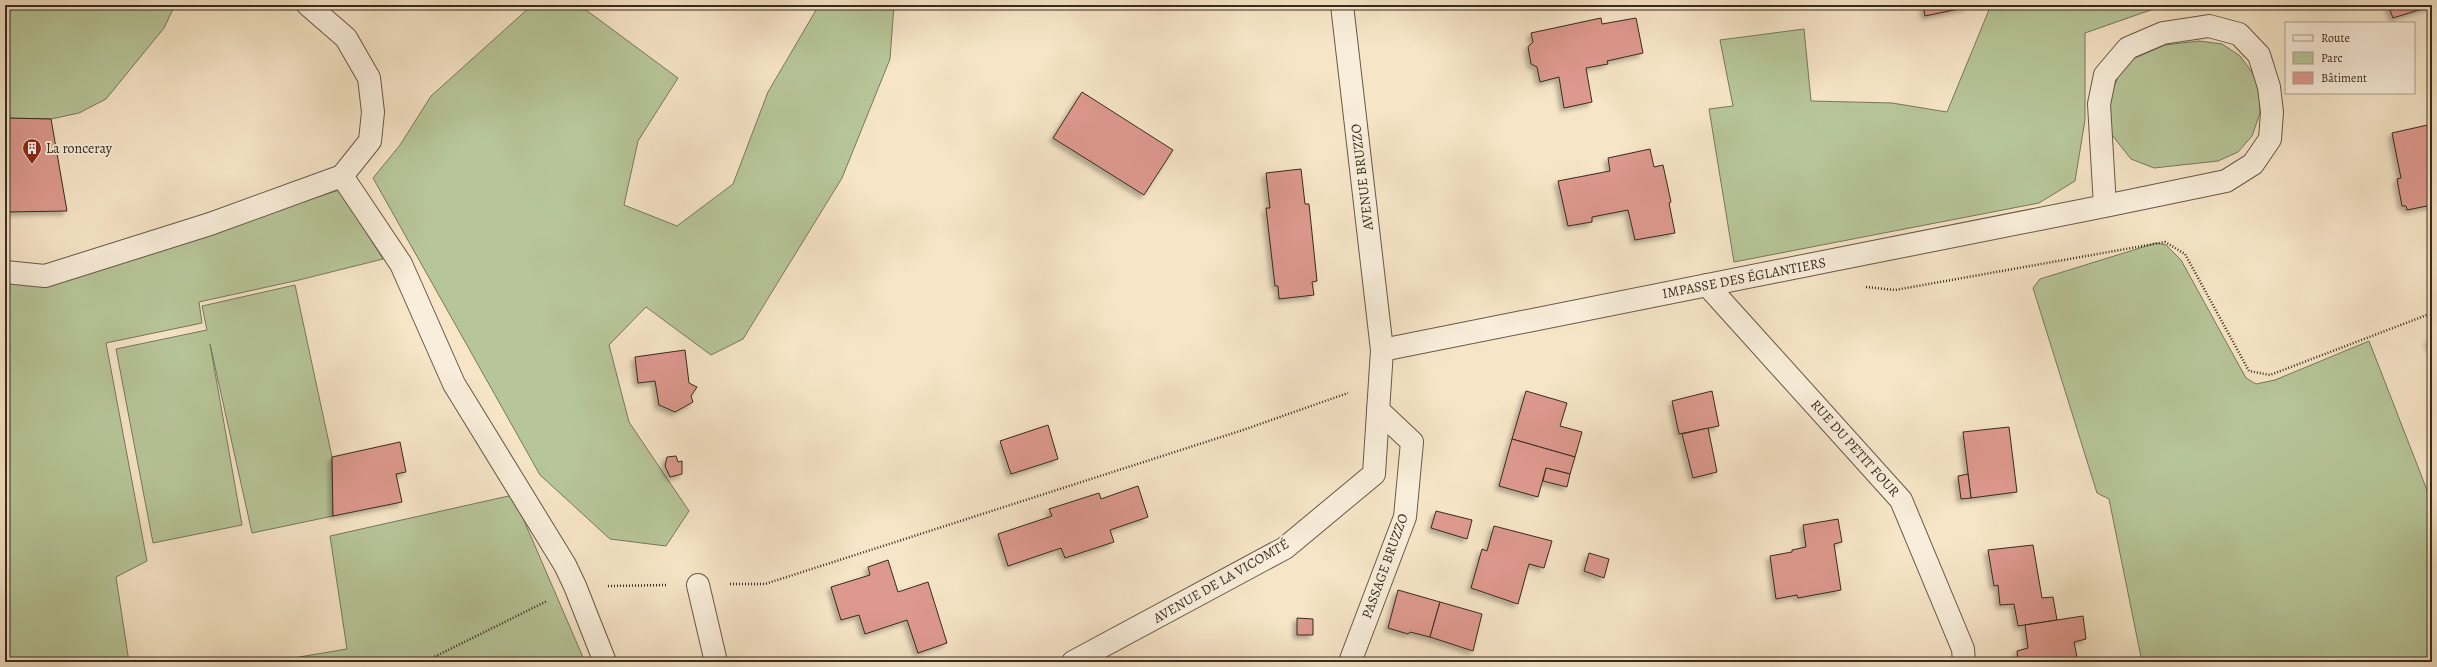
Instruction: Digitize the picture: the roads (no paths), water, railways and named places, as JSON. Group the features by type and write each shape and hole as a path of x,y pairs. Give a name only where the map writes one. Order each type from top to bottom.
{"street":[{"path":"5,272 45,276 210,224 342,176 370,141 373,112 369,78 346,38 308,5"},
{"name":"AVENUE BRUZZO","path":"1342,5 1382,350"},
{"name":"IMPASSE DES ÉGLANTIERS","path":"1382,350 2105,206 2226,181 2253,164 2270,139 2272,112 2270,94 2259,55 2239,34 2209,26 2163,33 2128,48 2104,75 2099,104 2105,206"},
{"path":"342,176 401,264 454,384 565,565 575,586 605,662"},
{"name":"RUE DU PETIT FOUR","path":"1707,285 1901,500 1963,650 1964,662"},
{"name":"AVENUE DE LA VICOMTÉ","path":"1073,662 1284,548 1374,474 1382,350"},
{"name":"PASSAGE BRUZZO","path":"1350,662 1405,518 1412,442 1378,410"},
{"path":"698,585 716,662"}],"place":[{"name":"La ronceray","path":"32,165"}]}
